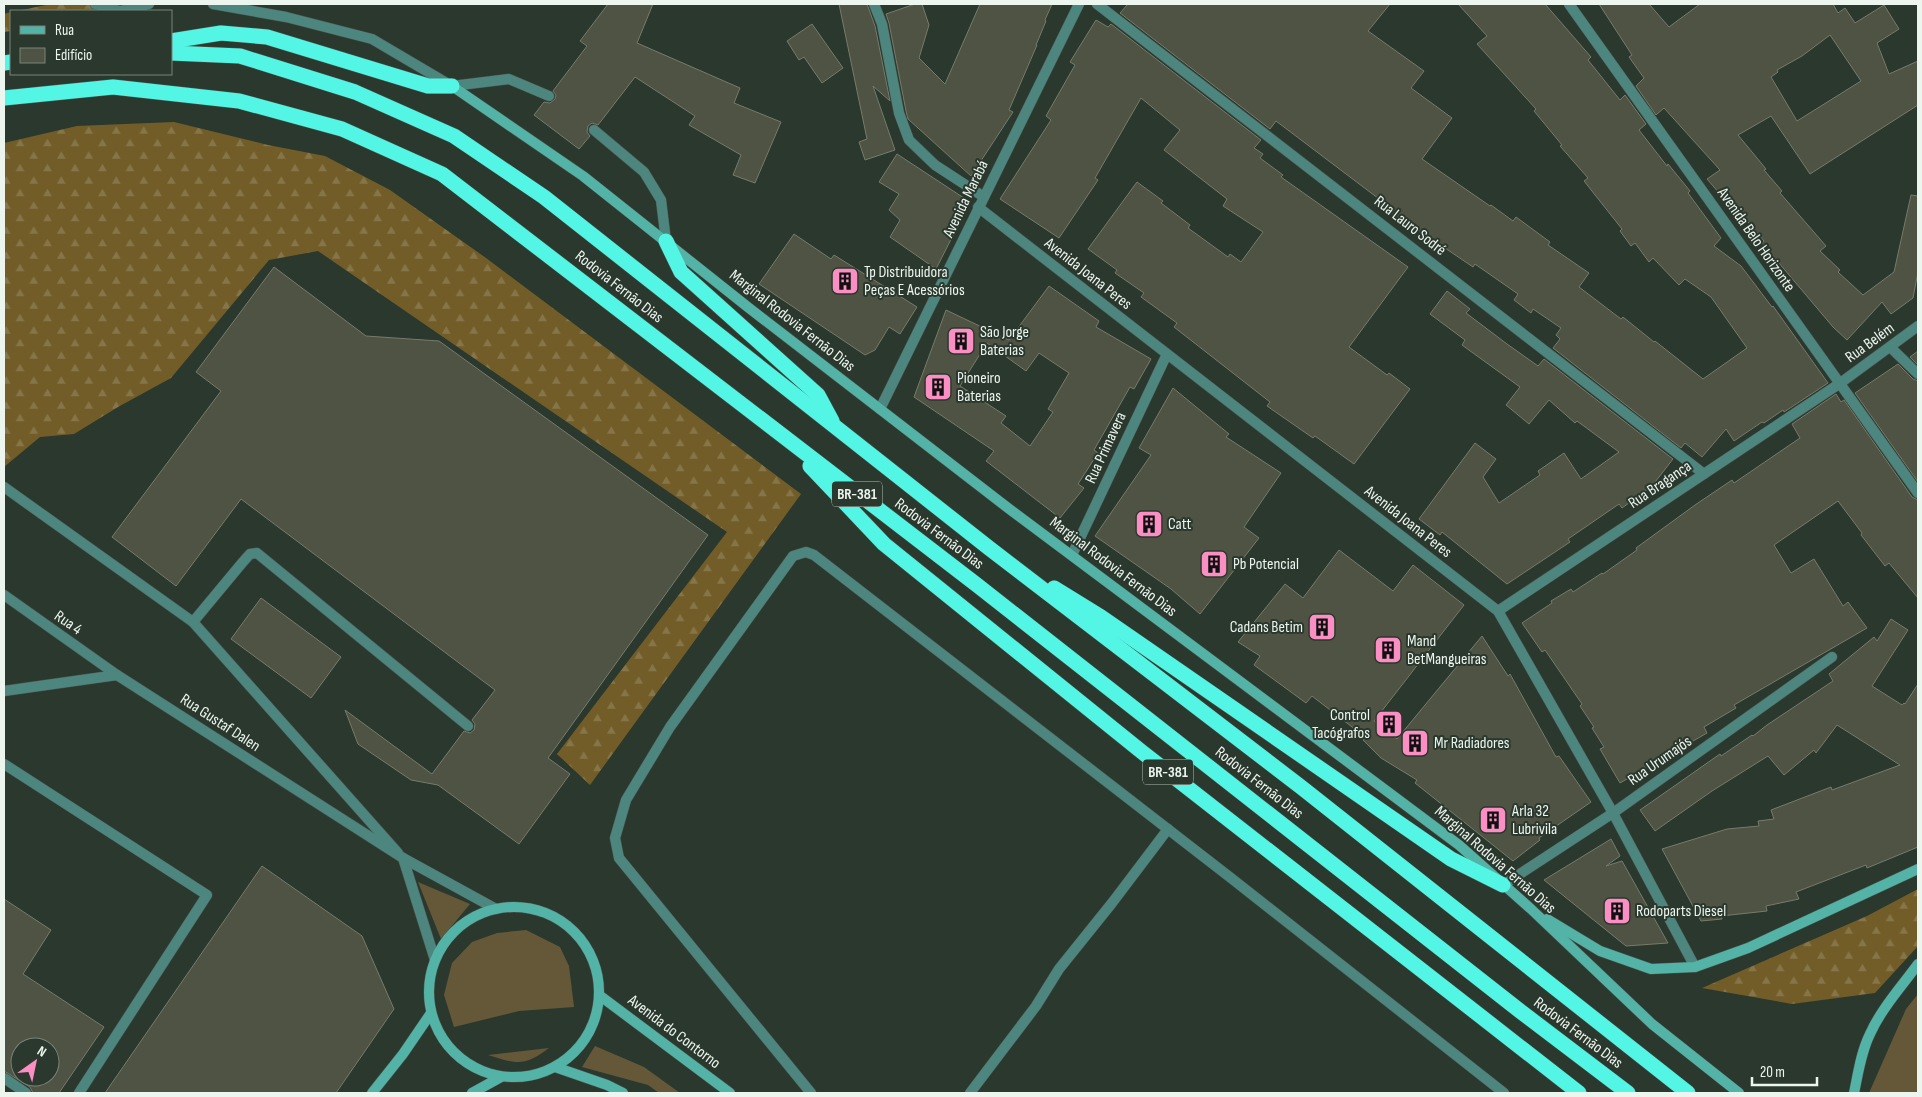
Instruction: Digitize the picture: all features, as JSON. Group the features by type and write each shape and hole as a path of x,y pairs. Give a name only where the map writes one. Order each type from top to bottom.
{"highway":[{"path":"172,41 221,33 267,37 428,86 452,86"},
{"name":"Rodovia Fernão Dias","path":"172,53 240,56 356,92 454,136 544,197 989,548 1300,787 1688,1093"},
{"name":"Rodovia Fernão Dias","path":"4,98 113,88 239,101 342,129 442,174 977,584 1520,1011 1628,1093"},
{"name":"BR-381","path":"666,241 681,272 818,395 835,427"},
{"name":"BR-381","path":"774,429 884,544 1150,758 1580,1093"},
{"path":"989,548 1101,617 1451,859 1503,885"}],"main road":[{"name":"Marginal Rodovia Fernão Dias","path":"452,86 583,176 1072,555 1459,845 1652,1024 1739,1093"},
{"path":"1530,909 1600,951 1650,969 1695,967 1748,948 1918,869"},
{"path":"520,907 551,916 577,935 594,963 600,995 593,1026 577,1050 555,1067 529,1076 501,1077 470,1065 445,1043 431,1013 428,996 434,960 456,929 480,911 496,909 520,907"},
{"path":"1854,1093 1870,1033 1888,1004 1918,964"},
{"name":"Avenida do Contorno","path":"600,995 730,1093"},
{"path":"372,1093 403,1054 431,1013"},
{"path":"555,1067 607,1085 622,1093"},
{"path":"472,1093 501,1077"}],"street":[{"path":"95,4 116,10"},
{"path":"124,10 149,4"},
{"path":"215,4 286,17 372,39 452,86 509,79 549,96"},
{"path":"874,4 882,24 899,113 909,140 935,165 984,197"},
{"name":"Avenida Marabá","path":"880,408 1078,4"},
{"name":"Rua Lauro Sodré","path":"1097,4 1704,474"},
{"name":"Avenida Belo Horizonte","path":"1569,4 1918,493"},
{"path":"594,130 644,172 661,200 666,241"},
{"name":"Avenida Joana Peres","path":"978,207 1498,611 1612,813 1695,967"},
{"name":"Rua Belém","path":"1839,384 1918,326"},
{"path":"1890,347 1918,374"},
{"name":"Rua Primavera","path":"1072,555 1167,354"},
{"name":"Rua Bragança","path":"1498,611 1839,384"},
{"path":"4,487 193,622 402,858 434,960"},
{"path":"811,1093 619,858 615,838 626,800 670,726 793,556 806,552 814,555 1168,828 1504,1093"},
{"path":"193,622 250,554 257,553 468,726"},
{"name":"Rua 4","path":"4,594 117,675"},
{"name":"Rua Urumajós","path":"1503,885 1612,813 1832,657"},
{"path":"4,691 117,675"},
{"name":"Rua Gustaf Dalen","path":"117,675 402,858 496,909"},
{"path":"4,764 208,895 79,1093"},
{"path":"970,1093 1036,1006 1059,969 1112,903 1168,828"},
{"path":"4,1078 26,1093"}],"shaded area":[{"path":"418,882 470,904 441,939"},
{"path":"526,930 560,947 569,966 574,1007 519,1011 454,1027 444,995 452,963 472,942 497,933"},
{"path":"1918,994 1918,1093 1869,1093 1906,1009"},
{"path":"595,1046 644,1067 680,1093 659,1093 648,1085 582,1067"},
{"path":"549,1048 533,1058 520,1062 488,1055"}],"green space":[{"path":"51,4 95,4 116,10 22,10"},
{"path":"10,12 10,31 4,32 4,14"},
{"path":"174,122 268,145 325,156 390,190 486,258 801,494 590,785 557,754 727,532 318,251 269,260 171,378 74,434 40,437 4,467 4,143 77,126"},
{"path":"1918,889 1918,946 1875,993 1792,1004 1702,988 1867,916"}],"building":[{"path":"608,4 653,4 637,43 740,88 734,103 781,122 755,183 733,175 741,155 689,125 695,116 635,77 598,125 592,123 588,126 587,132 590,136 579,149 534,115 544,102 550,103 555,99 556,95 553,91 587,46 580,41"},
{"path":"839,4 867,4 875,26 890,101 873,86 895,150 865,160 859,142 867,139"},
{"path":"915,4 922,4 929,25 919,58 945,84 980,4 1052,4 1037,45 1009,110 1013,112 971,176 908,119 886,14"},
{"path":"1128,4 1390,4 1368,31 1424,71 1411,88 1452,118 1422,159 1513,221 1516,217 1550,242 1548,245 1589,273 1579,287 1621,319 1623,317 1703,379 1747,348 1711,297 1685,279 1679,285 1653,258 1649,262 1635,243 1631,246 1620,231 1622,229 1584,181 1588,178 1560,146 1562,145 1534,111 1536,109 1477,44 1487,36 1458,4 1545,4 1591,57 1588,60 1620,100 1625,95 1646,124 1639,130 1667,166 1668,164 1690,191 1688,193 1721,238 1714,246 1741,266 1773,306 1828,383 1784,412 1783,410 1764,423 1762,422 1734,441 1726,429 1702,457 1685,443 1681,448 1553,348 1560,339 1556,335 1561,328 1533,309 1531,313 1514,300 1518,294 1475,264 1473,267 1414,227 1413,230 1396,218 1389,211 1391,208 1276,121 1270,129 1120,13"},
{"path":"1599,4 1649,4 1669,27 1700,4 1833,4 1838,13 1845,8 1855,23 1884,5 1899,29 1877,43 1889,74 1918,61 1918,105 1810,174 1771,116 1738,135 1782,191 1780,193 1826,246 1820,251 1840,270 1838,272 1863,295 1894,272 1911,195 1918,196 1918,272 1913,298 1891,314 1882,302 1847,340 1833,327 1762,243 1764,241 1741,214 1739,216 1707,179 1720,170 1664,108 1656,115 1636,86 1644,78 1629,57 1632,55","holes":["1830,35 1861,81 1797,121 1771,77 1778,72 1777,70 1802,56"]},
{"path":"1096,20 1108,27 1111,24 1261,140 1254,148 1263,154 1260,158 1283,175 1281,177 1408,267 1349,347 1387,375 1389,373 1410,389 1354,464 1315,436 1313,438 1267,406 1270,402 1174,327 1177,323 1141,297 1144,293 1115,273 1117,270 1088,249 1137,182 1163,201 1161,203 1190,225 1188,228 1228,257 1230,254 1241,262 1263,232 1223,206 1227,199 1164,150 1180,130 1141,98 1095,178 1098,180 1059,238 1000,199 1051,120 1046,116 1075,65 1070,62"},
{"path":"812,24 843,68 822,83 804,57 799,60 787,41"},
{"path":"897,154 970,202 936,269 890,237 900,220 889,210 899,194 879,182"},
{"name":"Tp Distribuidora Peças E Acessórios","path":"794,234 831,259 834,255 917,307 900,334 889,327 875,350 865,355 759,284"},
{"path":"274,267 366,336 439,341 708,535 548,758 570,774 519,844 438,785 411,780 358,744 345,710 432,774 464,731 470,733 474,730 475,724 472,720 495,690 241,499 176,586 112,537 221,391 196,372"},
{"path":"1049,286 1099,321 1096,327 1151,359 1134,389 1130,387 1094,450 1098,453 1078,484 1084,488 1060,518 986,461 994,451 914,397 946,310 1009,340","holes":["987,343 1026,371 1039,353 1069,373 1048,409 1053,412 1030,446 1001,423 1006,416 960,386"]},
{"path":"1447,291 1470,309 1466,313 1507,344 1538,366 1544,359 1673,459 1652,486 1622,508 1619,504 1568,539 1570,542 1507,584 1442,532 1440,535 1419,519 1475,443 1496,459 1483,477 1499,503 1540,475 1538,471 1564,453 1581,479 1619,452 1577,421 1575,423 1549,400 1529,424 1506,405 1520,387 1462,345 1465,340 1430,314"},
{"path":"1918,351 1918,365 1910,357"},
{"path":"1898,364 1913,379 1918,381 1918,482 1855,393"},
{"path":"1173,388 1229,434 1226,437 1281,473 1244,527 1259,538 1200,614 1171,589 1095,536 1151,455 1139,448"},
{"path":"1836,394 1841,402 1844,400 1912,497 1918,500 1918,598 1889,563 1885,566 1838,501 1774,545 1791,573 1814,559 1843,606 1848,602 1867,628 1734,705 1736,708 1704,727 1707,733 1620,783 1600,749 1604,747 1580,706 1582,704 1545,650 1542,652 1522,623 1552,603 1551,601 1571,589 1573,592 1603,574 1695,505 1732,480 1734,483 1800,438 1792,424"},
{"path":"1339,550 1393,591 1413,565 1464,605 1374,721 1397,739 1482,636 1508,676 1510,674 1556,757 1559,756 1591,802 1539,838 1540,840 1513,861 1415,783 1417,780 1381,758 1363,740 1365,737 1312,696 1306,703 1254,665 1260,656 1238,642 1285,584 1303,598"},
{"path":"261,598 341,657 311,698 231,639"},
{"path":"1891,619 1908,630 1872,686 1902,705 1905,704 1918,684 1918,847 1867,868 1866,865 1796,892 1799,899 1766,906 1767,911 1721,916 1722,919 1701,921 1662,849 1727,829 1759,826 1758,821 1774,819 1771,810 1831,787 1832,790 1900,765 1837,725 1816,753 1814,750 1784,775 1768,756 1712,791 1655,831 1640,810 1720,754 1721,756 1753,736 1833,681 1829,674 1874,637 1877,641"},
{"name":"Rodoparts Diesel","path":"1611,839 1620,856 1606,866 1622,861 1668,943 1626,946 1544,880"},
{"path":"262,866 362,936 394,1009 336,1093 105,1093"},
{"path":"4,899 51,930 23,974 104,1027 59,1093 33,1093 30,1087 60,1087 60,1037 10,1037 10,1075 4,1071"}],"place":[{"name":"Tp Distribuidora Peças E Acessórios","path":"845,281"},
{"name":"São Jorge Baterias","path":"961,341"},
{"name":"Pioneiro Baterias","path":"938,387"},
{"name":"Catt","path":"1149,524"},
{"name":"Pb Potencial","path":"1214,564"},
{"name":"Cadans Betim","path":"1322,627"},
{"name":"Mand BetMangueiras","path":"1388,650"},
{"name":"Control Tacógrafos","path":"1389,724"},
{"name":"Mr Radiadores","path":"1415,743"},
{"name":"Arla 32 Lubrivila","path":"1493,820"},
{"name":"Rodoparts Diesel","path":"1617,911"}]}
